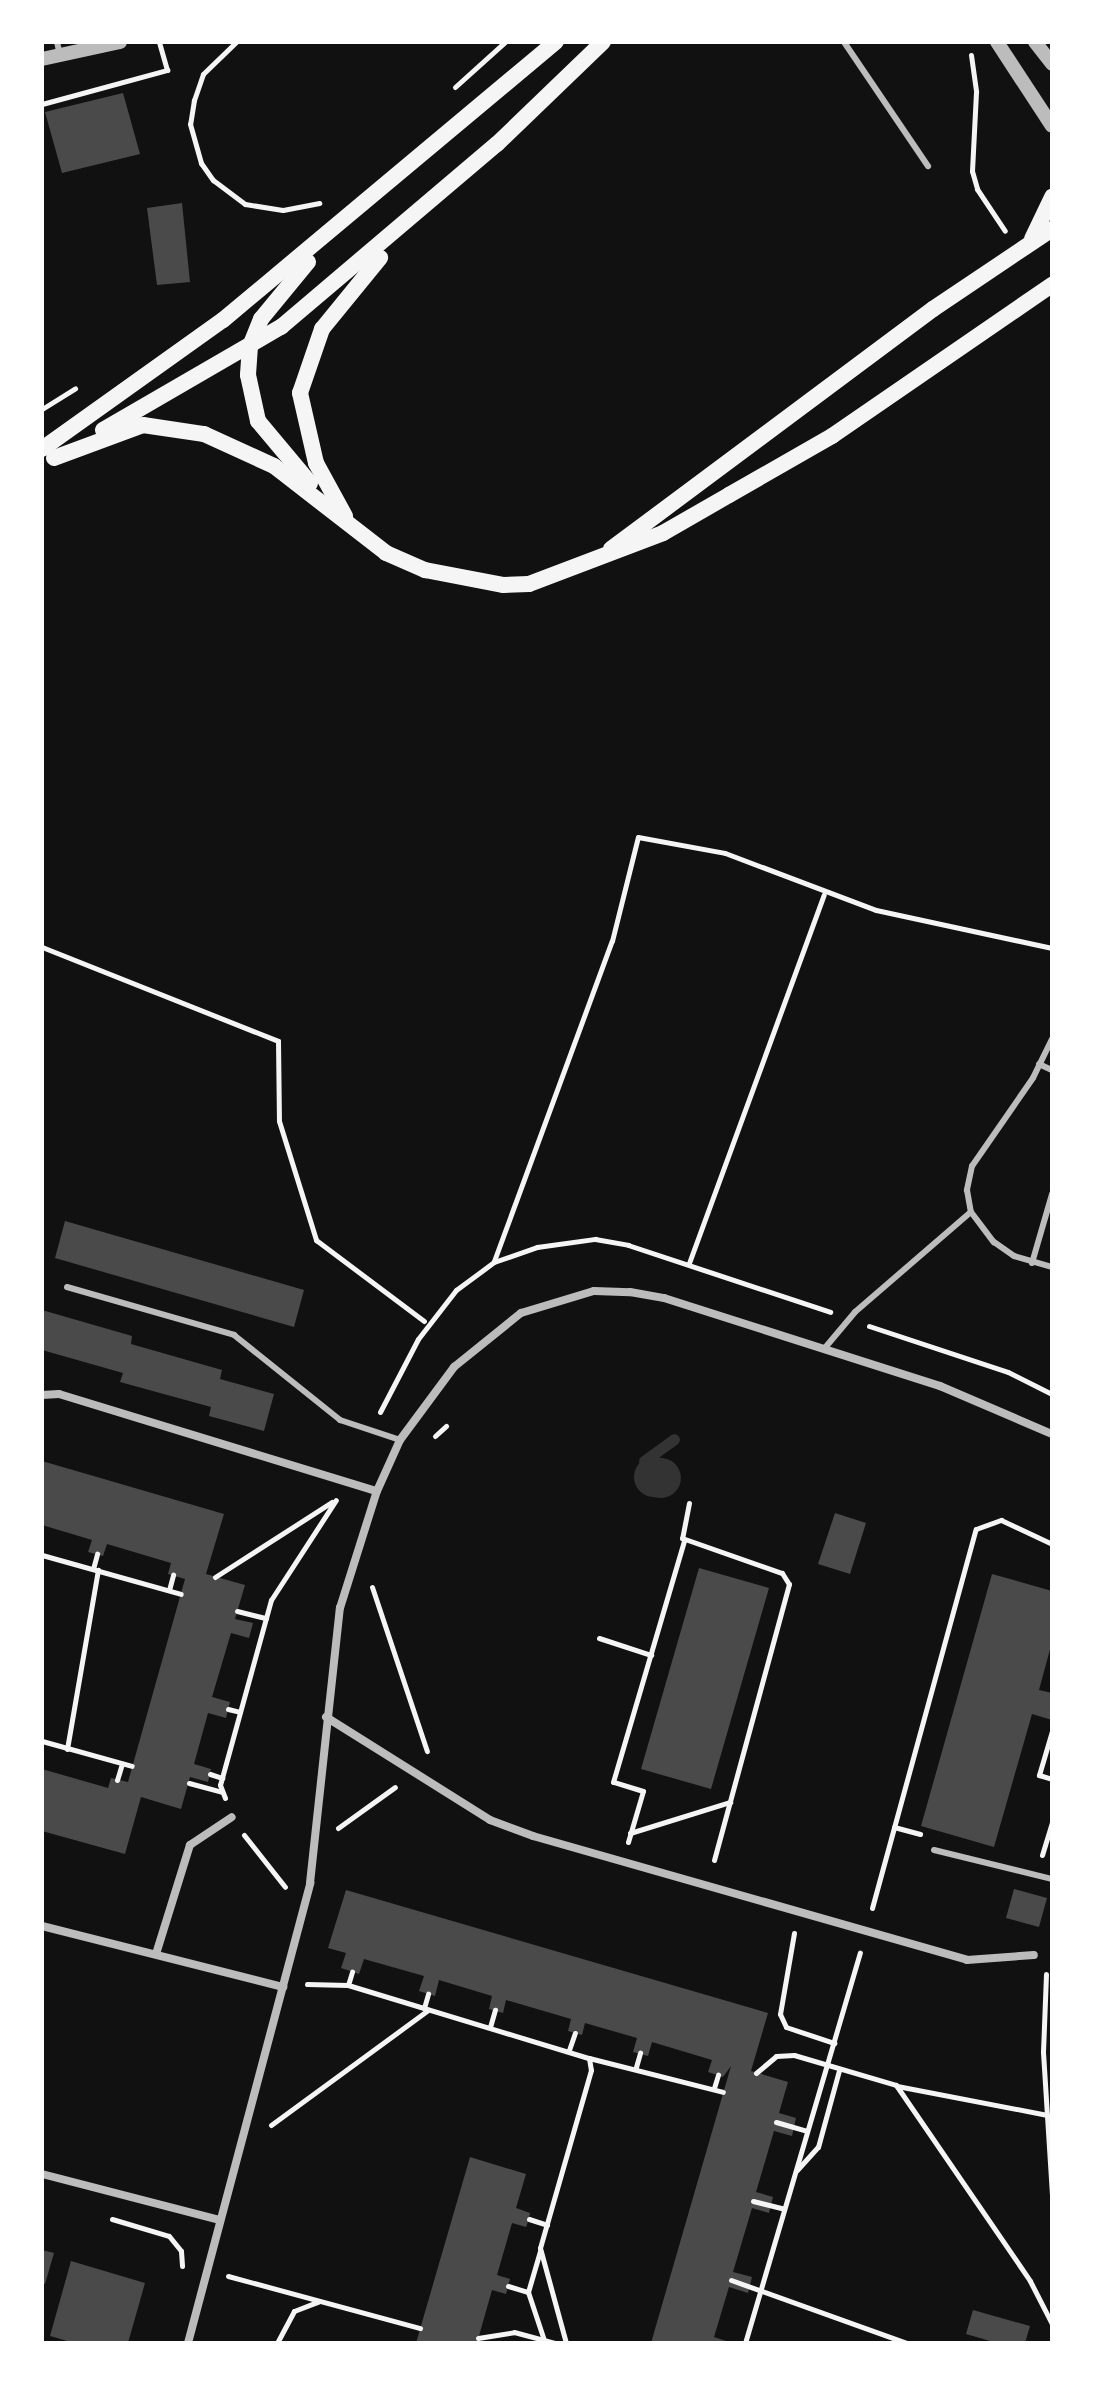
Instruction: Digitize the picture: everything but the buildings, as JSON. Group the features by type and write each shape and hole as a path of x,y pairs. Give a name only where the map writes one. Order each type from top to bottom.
{"main road":[{"path":"46,457 335,230 556,42"},
{"path":"350,524 309,439 300,393 311,350 366,272 603,42"},
{"path":"46,457 250,346 342,278 497,144"},
{"path":"1032,239 1052,197"},
{"path":"590,564 1018,249 1052,229"},
{"path":"335,230 261,319 250,346 249,397 258,421 350,524"},
{"path":"46,457 143,425 177,427 252,452 386,553 425,570 467,579 529,584 590,564 663,533 832,436 1052,285"}],"street":[{"path":"42,59 58,48 120,42"},
{"path":"997,42 1052,126"},
{"path":"1035,42 1052,64"},
{"path":"188,2343 310,1883 340,1608 377,1491 400,1440 454,1367 483,1340 521,1313 583,1293 664,1298 954,1391 1052,1434"},
{"path":"42,1395 59,1394 377,1491"},
{"path":"326,1717 508,1828 967,1960 1034,1955"},
{"path":"156,1954 190,1845 232,1817"},
{"path":"42,1926 283,1987"},
{"path":"42,2174 220,2220"}],"lane":[{"path":"844,42 928,166"},
{"path":"1052,1039 972,1166 967,1190 971,1212 994,1242 1032,1263 1052,1267"},
{"path":"1039,1064 1052,1070"},
{"path":"1032,1263 1052,1194"},
{"path":"824,1349 848,1318 971,1212"},
{"path":"67,1287 234,1335 340,1420 400,1440"},
{"path":"934,1850 1052,1879"}],"path":[{"path":"42,104 167,70 159,42"},
{"path":"236,42 209,66 194,100 190,124 201,163 213,180 245,204 283,210 324,202"},
{"path":"968,42 976,92 972,171 977,189 1018,249"},
{"path":"494,1262 612,941 638,837 725,853 824,895 1010,943 1052,948"},
{"path":"689,1263 824,895"},
{"path":"42,947 249,1026 278,1041 279,1121 316,1240 424,1321"},
{"path":"369,1431 418,1339 456,1290 494,1262 537,1247 595,1239 689,1263 1008,1372 1052,1394"},
{"path":"303,1910 232,1817 223,1792 222,1778 271,1600 346,1482"},
{"path":"215,1577 336,1499"},
{"path":"689,1503 680,1535 684,1540 782,1573 789,1584 714,1860"},
{"path":"894,1827 976,1529 1001,1520 1052,1544"},
{"path":"621,1862 643,1791 613,1782 684,1540"},
{"path":"67,1749 97,1554"},
{"path":"42,1555 181,1594"},
{"path":"169,1590 173,1575"},
{"path":"337,1829 416,1771 428,1754 371,1586"},
{"path":"237,1611 266,1618"},
{"path":"250,1631 261,1634"},
{"path":"599,1638 651,1655"},
{"path":"228,1709 240,1712"},
{"path":"1052,1731 1039,1775 1052,1779"},
{"path":"42,1743 132,1766"},
{"path":"117,1780 122,1764"},
{"path":"210,1774 222,1778"},
{"path":"189,1783 223,1792"},
{"path":"630,1833 731,1801"},
{"path":"799,1913 780,2014 786,2027 834,2043"},
{"path":"1046,1961 1047,2115 1052,2197"},
{"path":"348,1985 352,1972"},
{"path":"307,1984 348,1985 589,2058 636,2067 723,2092"},
{"path":"267,2128 426,2009 428,1994"},
{"path":"490,2027 495,2010"},
{"path":"569,2050 575,2033"},
{"path":"636,2067 640,2053"},
{"path":"756,2073 783,2055 896,2085 1047,2115"},
{"path":"546,2341 528,2292 591,2070 589,2058"},
{"path":"795,2172 818,2147 839,2070"},
{"path":"714,2088 718,2075"},
{"path":"745,2343 822,2081"},
{"path":"896,2085 1030,2281 1052,2324"},
{"path":"776,2122 807,2131"},
{"path":"753,2201 784,2209"},
{"path":"98,2215 169,2236 181,2251 180,2275"},
{"path":"529,2219 547,2225"},
{"path":"540,2248 566,2343"},
{"path":"207,2270 420,2328"},
{"path":"731,2280 907,2343"},
{"path":"508,2286 528,2292"},
{"path":"277,2343 294,2311 322,2301"},
{"path":"478,2338 514,2332 555,2343"}],"waterway":[{"path":"644,1461 674,1439"},
{"path":"654,1477 661,1478"}]}
